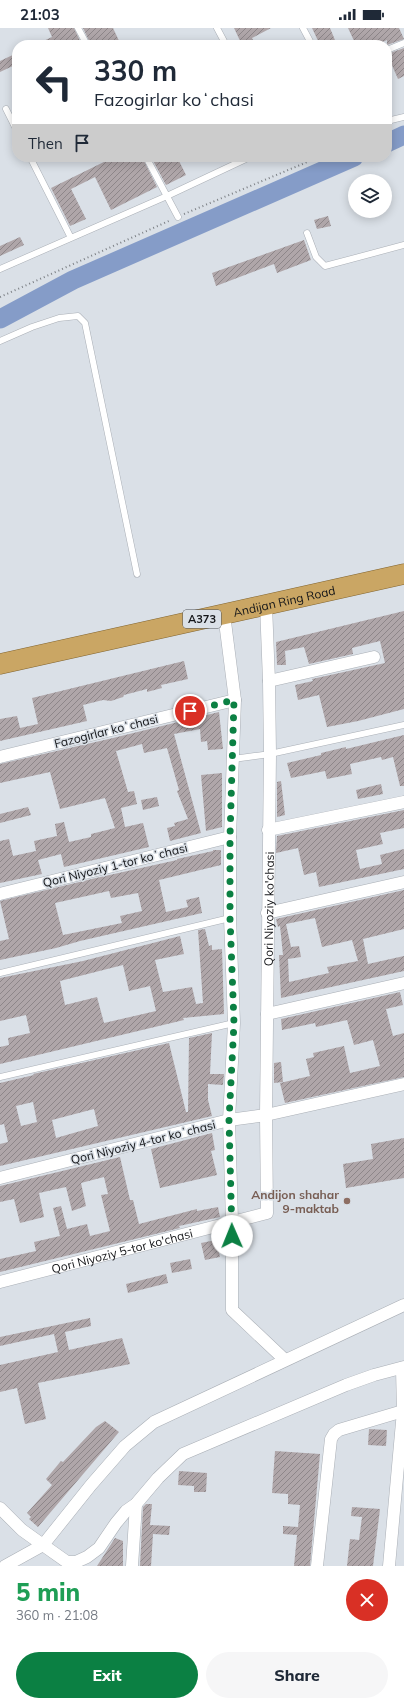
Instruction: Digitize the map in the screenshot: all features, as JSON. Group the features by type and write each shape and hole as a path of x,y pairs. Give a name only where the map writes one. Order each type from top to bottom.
{"highway":[{"name":"Andijan Ring Road","path":"0,651 404,560"},
{"name":"Andijan Ring Road","path":"0,664 404,574"}],"street":[{"name":"Qori Niyoziy ko'chasi","path":"266,605 270,754 267,913 266,1115 268,1213"},
{"path":"224,614 234,700 230,837 230,918 234,1023 229,1120 232,1221 232,1310 285,1360"},
{"path":"269,680 374,657"},
{"name":"Fazogirlar koʻchasi","path":"0,757 234,700"},
{"path":"268,830 404,802"},
{"name":"Qori Niyoziy 1-tor koʻchasi","path":"0,894 230,837"},
{"path":"267,913 404,882"},
{"path":"267,1014 404,983"},
{"name":"Qori Niyoziy 4-tor koʻchasi","path":"0,1178 229,1120 266,1115 404,1084"},
{"name":"Qori Niyoziy 5-tor ko'chasi","path":"0,1282 232,1221 268,1213"},
{"path":"0,1565 4,1566 43,1545 91,1485 125,1446 154,1422 404,1305"},
{"path":"91,1566 99,1548 116,1523 126,1511 136,1504 158,1478 183,1454 346,1385 403,1367 403,1411 390,1566"},
{"path":"316,1566 331,1439 334,1434 340,1430 403,1411"},
{"path":"132,1566 136,1504"},
{"path":"0,1508 22,1530 67,1564 87,1557 99,1548"}],"lane":[{"path":"78,28 84,40"},
{"path":"217,28 223,40"},
{"path":"304,28 310,40"},
{"path":"392,48 404,43"},
{"path":"6,109 12,121"},
{"path":"392,121 404,117"},
{"path":"33,162 71,238"},
{"path":"149,162 178,217"},
{"path":"0,269 167,196 239,162"},
{"path":"307,232 316,257 325,266 404,244"},
{"path":"0,341 32,327 58,318 78,316 85,323 137,574"},
{"path":"233,759 270,754 404,726"},
{"path":"0,973 230,918"},
{"path":"0,1077 234,1023"}],"path":[{"path":"0,297 178,217 308,162"}],"building":[{"path":"48,28 74,28 80,40 46,40 52,37"},
{"path":"83,28 113,28 119,40 89,40"},
{"path":"234,28 271,28 252,38 253,40 240,40"},
{"path":"312,28 330,28 335,40 318,40"},
{"path":"348,28 399,28 404,39 392,43 392,40 354,40"},
{"path":"404,48 404,76 398,79 392,65 392,52"},
{"path":"12,55 12,66 0,72 0,61"},
{"path":"104,162 144,162 157,187 111,210 95,177 71,189 86,219 70,226 51,188"},
{"path":"154,162 180,162 186,175 166,185"},
{"path":"328,216 331,226 317,229 314,220"},
{"path":"20,237 24,245 0,256 0,246"},
{"path":"304,240 311,260 277,273 274,264 216,286 212,273"},
{"path":"404,611 404,709 358,721 327,727 319,695 298,700 295,685 313,681 312,679 385,663 380,641 352,648 353,654 309,664 304,647 285,651 286,665 277,665 276,642"},
{"path":"184,661 188,679 161,685 162,688 147,692 147,689 124,695 123,697 111,701 103,700 83,705 87,721 0,741 0,719 17,716 20,728 38,724 32,698"},
{"path":"219,712 223,749 208,750 207,741 201,742 200,729 174,734 201,833 170,841 167,828 175,826 174,823 188,819 177,791 179,790 167,748 144,753 142,744 116,751 128,792 134,791 137,804 121,808 125,827 143,823 149,847 64,867 61,854 38,860 42,874 0,883 0,841 9,839 13,856 36,851 34,841 57,836 55,824 64,822 69,842 91,837 91,834 115,828 105,798 60,809 50,772 0,783 0,764"},
{"path":"404,735 404,786 400,786 393,757 382,760 381,757 350,764 352,774 327,779 325,771 291,778 287,763 346,747 346,749"},
{"path":"222,773 222,827 206,831 201,775"},
{"path":"281,781 285,815 277,817 277,782"},
{"path":"381,784 383,794 358,799 356,790"},
{"path":"157,797 159,806 143,810 141,800"},
{"path":"28,807 31,815 0,823 0,814"},
{"path":"404,810 404,828 380,833 383,844 356,850 360,869 382,864 380,855 404,849 404,869 319,887 316,872 304,875 298,848 276,853 277,836"},
{"path":"221,850 221,865 159,880 166,912 188,907 186,900 199,897 202,913 0,960 0,941 9,939 0,901","holes":["109,891 111,898 138,893 142,911 120,916 122,923 63,935 55,903"]},
{"path":"404,890 404,929 363,939 368,964 404,956 404,971 281,998 279,955 283,955 280,926 278,927 276,919","holes":["315,918 322,947 352,940 358,961 327,967 329,973 289,982 288,959 301,957 299,946 291,947 286,924"]},
{"path":"205,929 209,946 212,945 212,950 222,949 224,1014 183,1018 184,1020 0,1064 0,1047 9,1045 8,1038 30,1033 26,1015 0,1021 0,978 83,961 180,936 184,954 155,960 163,992 192,987 196,1004 203,1003 198,930","holes":["123,965 129,991 150,986 156,1011 104,1023 97,997 65,1005 60,981"]},
{"path":"400,992 403,1005 386,1009 393,1036 404,1033 404,1077 285,1103 280,1083 310,1076 306,1059 314,1057 313,1053 344,1046 350,1073 380,1066 373,1040 354,1045 347,1020 316,1027 315,1023 282,1030 281,1019"},
{"path":"212,1033 210,1074 224,1074 223,1085 208,1084 208,1100 212,1116 0,1166 0,1144 8,1142 4,1124 0,1125 0,1083 169,1043 186,1112 188,1112 189,1038","holes":["33,1102 37,1122 21,1126 16,1106","94,1109 98,1126 56,1138 52,1120"]},
{"path":"281,1062 283,1082 274,1083 274,1063"},
{"path":"212,1133 215,1150 211,1151 217,1175 160,1188 151,1149"},
{"path":"404,1138 404,1178 346,1188 343,1164 373,1159 371,1144"},
{"path":"120,1157 130,1200 133,1200 139,1224 197,1209 197,1211 218,1207 220,1217 179,1226 180,1228 0,1272 0,1259 36,1251 34,1242 60,1236 53,1208 61,1206 67,1229 87,1224 90,1236 110,1231 101,1195 108,1194 104,1177 81,1183 86,1206 72,1211 66,1187 39,1193 44,1217 20,1223 14,1199 0,1202 0,1186"},
{"path":"216,1240 220,1257 205,1260 201,1243"},
{"path":"190,1259 192,1269 172,1273 170,1263"},
{"path":"166,1274 168,1283 128,1293 126,1284"},
{"path":"90,1318 91,1326 65,1332 69,1350 122,1338 130,1364 38,1383 46,1419 25,1424 17,1388 0,1392 0,1365 58,1352 54,1334 0,1346 0,1337"},
{"path":"105,1421 119,1432 38,1527 29,1519 31,1517 27,1513 52,1485 46,1479 61,1461 63,1462 96,1427"},
{"path":"369,1429 387,1430 386,1446 368,1445"},
{"path":"275,1451 320,1454 310,1566 294,1566 297,1535 283,1534 283,1526 298,1527 300,1505 288,1504 288,1494 272,1493"},
{"path":"179,1471 207,1473 206,1492 194,1492 194,1486 178,1485"},
{"path":"146,1504 152,1504 150,1525 170,1526 169,1535 153,1534 151,1566 140,1566 143,1507"},
{"path":"352,1507 380,1509 373,1566 347,1566 350,1539 359,1540 362,1517 351,1516"},
{"path":"115,1538 123,1541 123,1566 97,1566"}],"waterway":[{"path":"392,141 404,135"},
{"path":"0,319 73,280 343,162"}],"place":[{"name":"Andijon shahar 9-maktab","path":"347,1201"}],"route":[{"path":"190,711 234,700 230,837 230,918 234,1023 229,1120 232,1236"}]}
